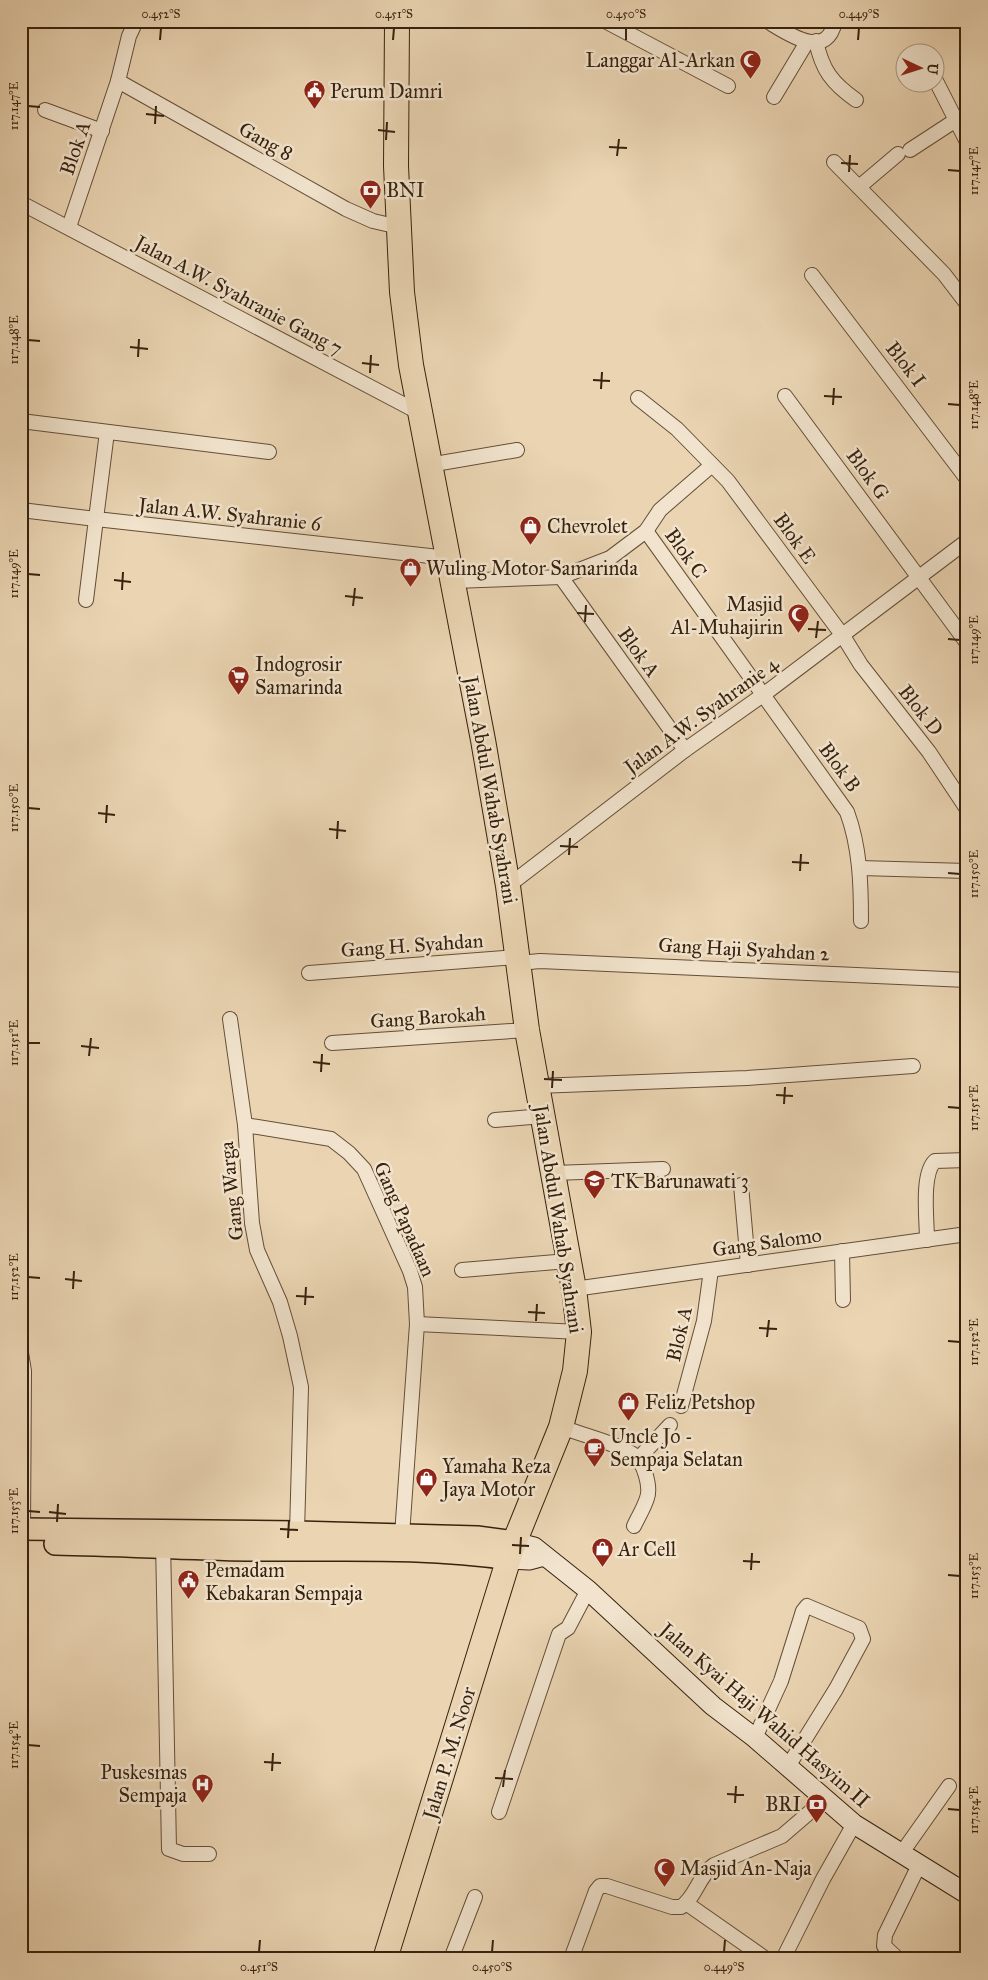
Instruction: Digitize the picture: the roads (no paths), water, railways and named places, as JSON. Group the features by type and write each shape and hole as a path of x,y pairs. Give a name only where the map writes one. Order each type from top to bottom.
{"highway":[{"name":"Jalan Abdul Wahab Syahrani","path":"397,21 396,166 402,292 418,412 454,581 508,886 527,1030 574,1289 579,1332 575,1371 561,1427 512,1550"},
{"name":"Jalan P. M. Noor","path":"385,1959 512,1550"}],"main road":[{"path":"163,1538 298,1532 477,1537 512,1550"},
{"path":"22,1534 163,1538 468,1553 512,1550"}],"street":[{"name":"Blok A","path":"69,227 118,81 129,36 136,21"},
{"path":"605,21 728,86"},
{"path":"767,21 797,39 811,42 828,38 832,33 835,21"},
{"path":"774,97 811,42"},
{"path":"811,42 836,86 856,100"},
{"name":"Gang 8","path":"118,81 346,209 373,222 399,227"},
{"path":"942,92 967,142"},
{"path":"45,110 102,131"},
{"path":"860,187 904,152 956,120"},
{"path":"834,162 944,274 967,304"},
{"name":"Jalan A.W. Syahranie Gang 7","path":"21,203 418,412"},
{"name":"Blok I","path":"812,275 967,479"},
{"name":"Blok G","path":"785,396 967,643"},
{"name":"Blok E","path":"638,398 677,429 728,481 842,636"},
{"path":"21,421 269,452"},
{"path":"86,600 107,432"},
{"path":"429,465 517,450"},
{"path":"454,581 561,577 610,558 626,548 646,531 660,510 712,465"},
{"name":"Jalan A.W. Syahranie 6","path":"21,510 448,558"},
{"name":"Blok C","path":"646,531 763,695"},
{"name":"Jalan A.W. Syahranie 4","path":"508,886 685,750 763,695 918,576 967,541"},
{"name":"Blok A","path":"561,577 685,750"},
{"name":"Blok D","path":"842,636 861,665 929,752 967,809"},
{"name":"Blok B","path":"763,695 847,812 853,827 860,871 861,921"},
{"path":"860,871 967,871"},
{"name":"Gang H. Syahdan","path":"309,973 518,960"},
{"name":"Gang Haji Syahdan 2","path":"518,960 647,964 967,980"},
{"name":"Gang Warga","path":"230,1019 245,1125 252,1223 257,1250 280,1302 290,1336 301,1387 298,1532"},
{"name":"Gang Barokah","path":"332,1044 527,1030"},
{"path":"537,1086 747,1078 913,1066"},
{"path":"495,1120 543,1116"},
{"name":"Gang Papadaan","path":"245,1125 331,1139 349,1153 364,1169 414,1280 417,1324 402,1535"},
{"path":"927,1240 927,1179 929,1169 935,1161 967,1160"},
{"path":"554,1173 663,1169"},
{"path":"741,1185 748,1264"},
{"name":"Gang Salomo","path":"574,1289 967,1234"},
{"path":"842,1252 843,1300"},
{"path":"462,1270 568,1261"},
{"name":"Blok A","path":"681,1406 704,1321 711,1270"},
{"path":"417,1324 579,1332"},
{"path":"21,1354 24,1371 22,1534"},
{"path":"638,1459 670,1425"},
{"path":"561,1427 619,1448 638,1459 648,1480 648,1497 634,1526"},
{"path":"163,1538 169,1849 177,1853 209,1854"},
{"name":"Jalan Kyai Haji Wahid Hasyim II","path":"512,1550 529,1560 544,1556 588,1590 713,1706 755,1738 787,1768 854,1824 967,1894"},
{"path":"499,1812 558,1634 568,1628 588,1590"},
{"path":"755,1738 776,1692 803,1611 807,1606 859,1628 863,1639 836,1689 787,1768"},
{"path":"901,1854 949,1786"},
{"path":"571,1959 580,1929 596,1890 600,1886 607,1886 672,1907 681,1907 686,1903 706,1870 782,1836 825,1799"},
{"path":"784,1959 823,1879 854,1824"},
{"path":"898,1959 884,1946 884,1935 919,1865"},
{"path":"451,1959 474,1897"},
{"path":"686,1903 766,1959"}],"place":[{"name":"Langgar Al-Arkan","path":"751,79"},
{"name":"Perum Damri","path":"314,110"},
{"name":"BNI","path":"370,209"},
{"name":"Chevrolet","path":"531,545"},
{"name":"Wuling Motor Samarinda","path":"410,587"},
{"name":"Masjid Al-Muhajirin","path":"799,634"},
{"name":"Indogrosir Samarinda","path":"239,695"},
{"name":"TK Barunawati 3","path":"595,1200"},
{"name":"Feliz Petshop","path":"629,1421"},
{"name":"Uncle Jo - Sempaja Selatan","path":"594,1467"},
{"name":"Yamaha Reza Jaya Motor","path":"426,1497"},
{"name":"Ar Cell","path":"602,1568"},
{"name":"Pemadam Kebakaran Sempaja","path":"189,1600"},
{"name":"Puskesmas Sempaja","path":"203,1803"},
{"name":"BRI","path":"817,1823"},
{"name":"Masjid An-Naja","path":"664,1887"}]}
